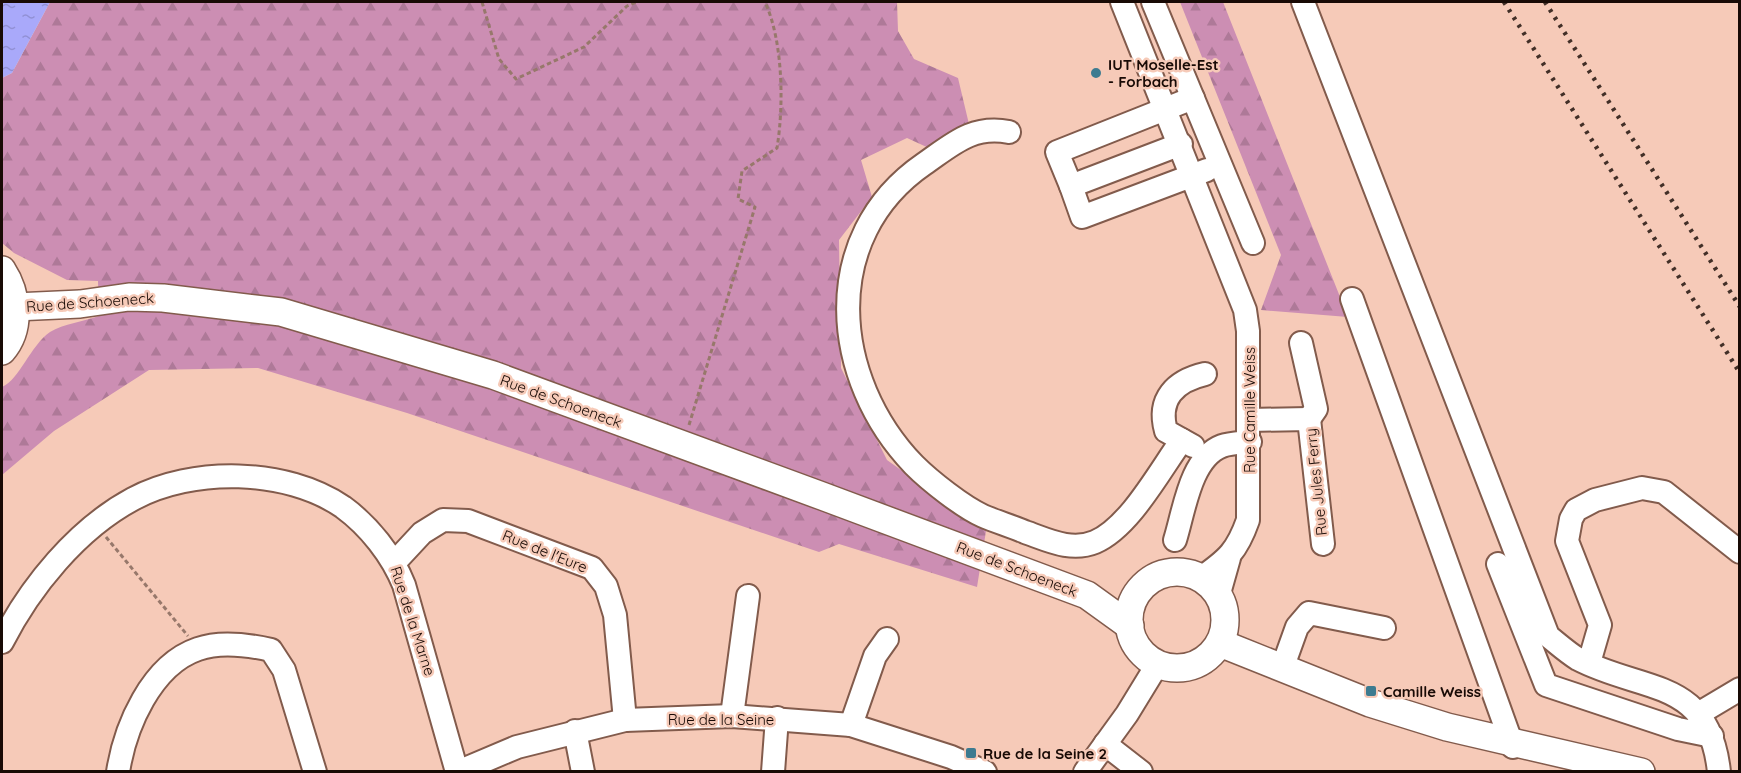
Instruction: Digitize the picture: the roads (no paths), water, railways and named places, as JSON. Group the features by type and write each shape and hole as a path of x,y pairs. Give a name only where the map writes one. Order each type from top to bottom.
{"main road":[{"path":"2,270 13,292 15,307 13,328 2,351"},
{"name":"Rue de Schoeneck","path":"15,307 80,304 129,297 163,298 281,312 493,375 1087,595 1130,626"},
{"path":"1185,572 1209,588 1225,616 1220,643 1215,653 1196,664 1181,669 1157,665 1140,653 1130,633 1130,608 1138,591 1148,581 1164,573 1185,572"},
{"name":"Rue de Schoeneck","path":"1087,595 1117,596 1138,591"},
{"path":"1220,643 1283,666 1370,703 1506,743 1641,771"},
{"path":"1506,743 1545,761 1579,771"}],"street":[{"name":"Rue Camille Weiss","path":"1122,2 1194,175 1245,310 1249,431 1248,520 1240,543 1209,588"},
{"path":"1153,2 1253,243"},
{"path":"1303,2 1548,636 1578,659 1677,694 1698,714 1712,736 1719,771"},
{"path":"1193,98 1057,152 1082,217 1221,165"},
{"path":"1009,132 989,128 962,138 916,170 882,203 863,234 847,288 848,328 858,373 873,411 915,465 980,515 1070,547 1095,542 1123,523 1182,440"},
{"path":"1071,186 1181,144"},
{"path":"1352,299 1506,743"},
{"name":"Rue Jules Ferry","path":"1301,343 1316,409 1309,419 1323,544"},
{"path":"1175,540 1196,471 1207,455 1166,431 1161,415 1171,391 1189,378 1205,374"},
{"name":"Rue Jules Ferry","path":"1207,455 1249,431 1309,419"},
{"name":"Rue de la Marne","path":"2,642 14,617 45,576 97,525 133,499 171,484 219,475 265,479 309,491 343,507 395,562 405,585 458,771"},
{"path":"1589,663 1600,625 1567,541 1570,519 1576,510 1595,500 1642,488 1664,492 1740,552"},
{"name":"Rue de l'Eure","path":"395,562 422,533 443,520 468,521 592,568 606,586 615,615 625,720"},
{"path":"1498,564 1546,685 1678,729 1712,736"},
{"path":"732,716 748,596"},
{"path":"1283,666 1297,627 1309,613 1384,628"},
{"path":"851,725 875,656 887,639"},
{"path":"118,771 122,749 152,688 171,664 198,649 247,644 271,650 284,670 315,771"},
{"path":"1085,771 1157,665"},
{"path":"1698,714 1740,689"},
{"name":"Rue de la Seine","path":"458,771 517,747 625,720 732,716 851,725 951,757 984,771"},
{"path":"773,771 777,718"},
{"path":"575,731 584,771"},
{"path":"1105,744 1141,771"}],"water":[{"path":"2,2 50,2 12,73 2,78"}],"railway":[{"path":"1504,2 1740,373"},
{"path":"1545,2 1740,307"}],"place":[{"name":"IUT Moselle-Est - Forbach","path":"1096,73"},
{"name":"Camille Weiss","path":"1371,691"},
{"name":"Rue de la Seine 2","path":"971,753"}]}
